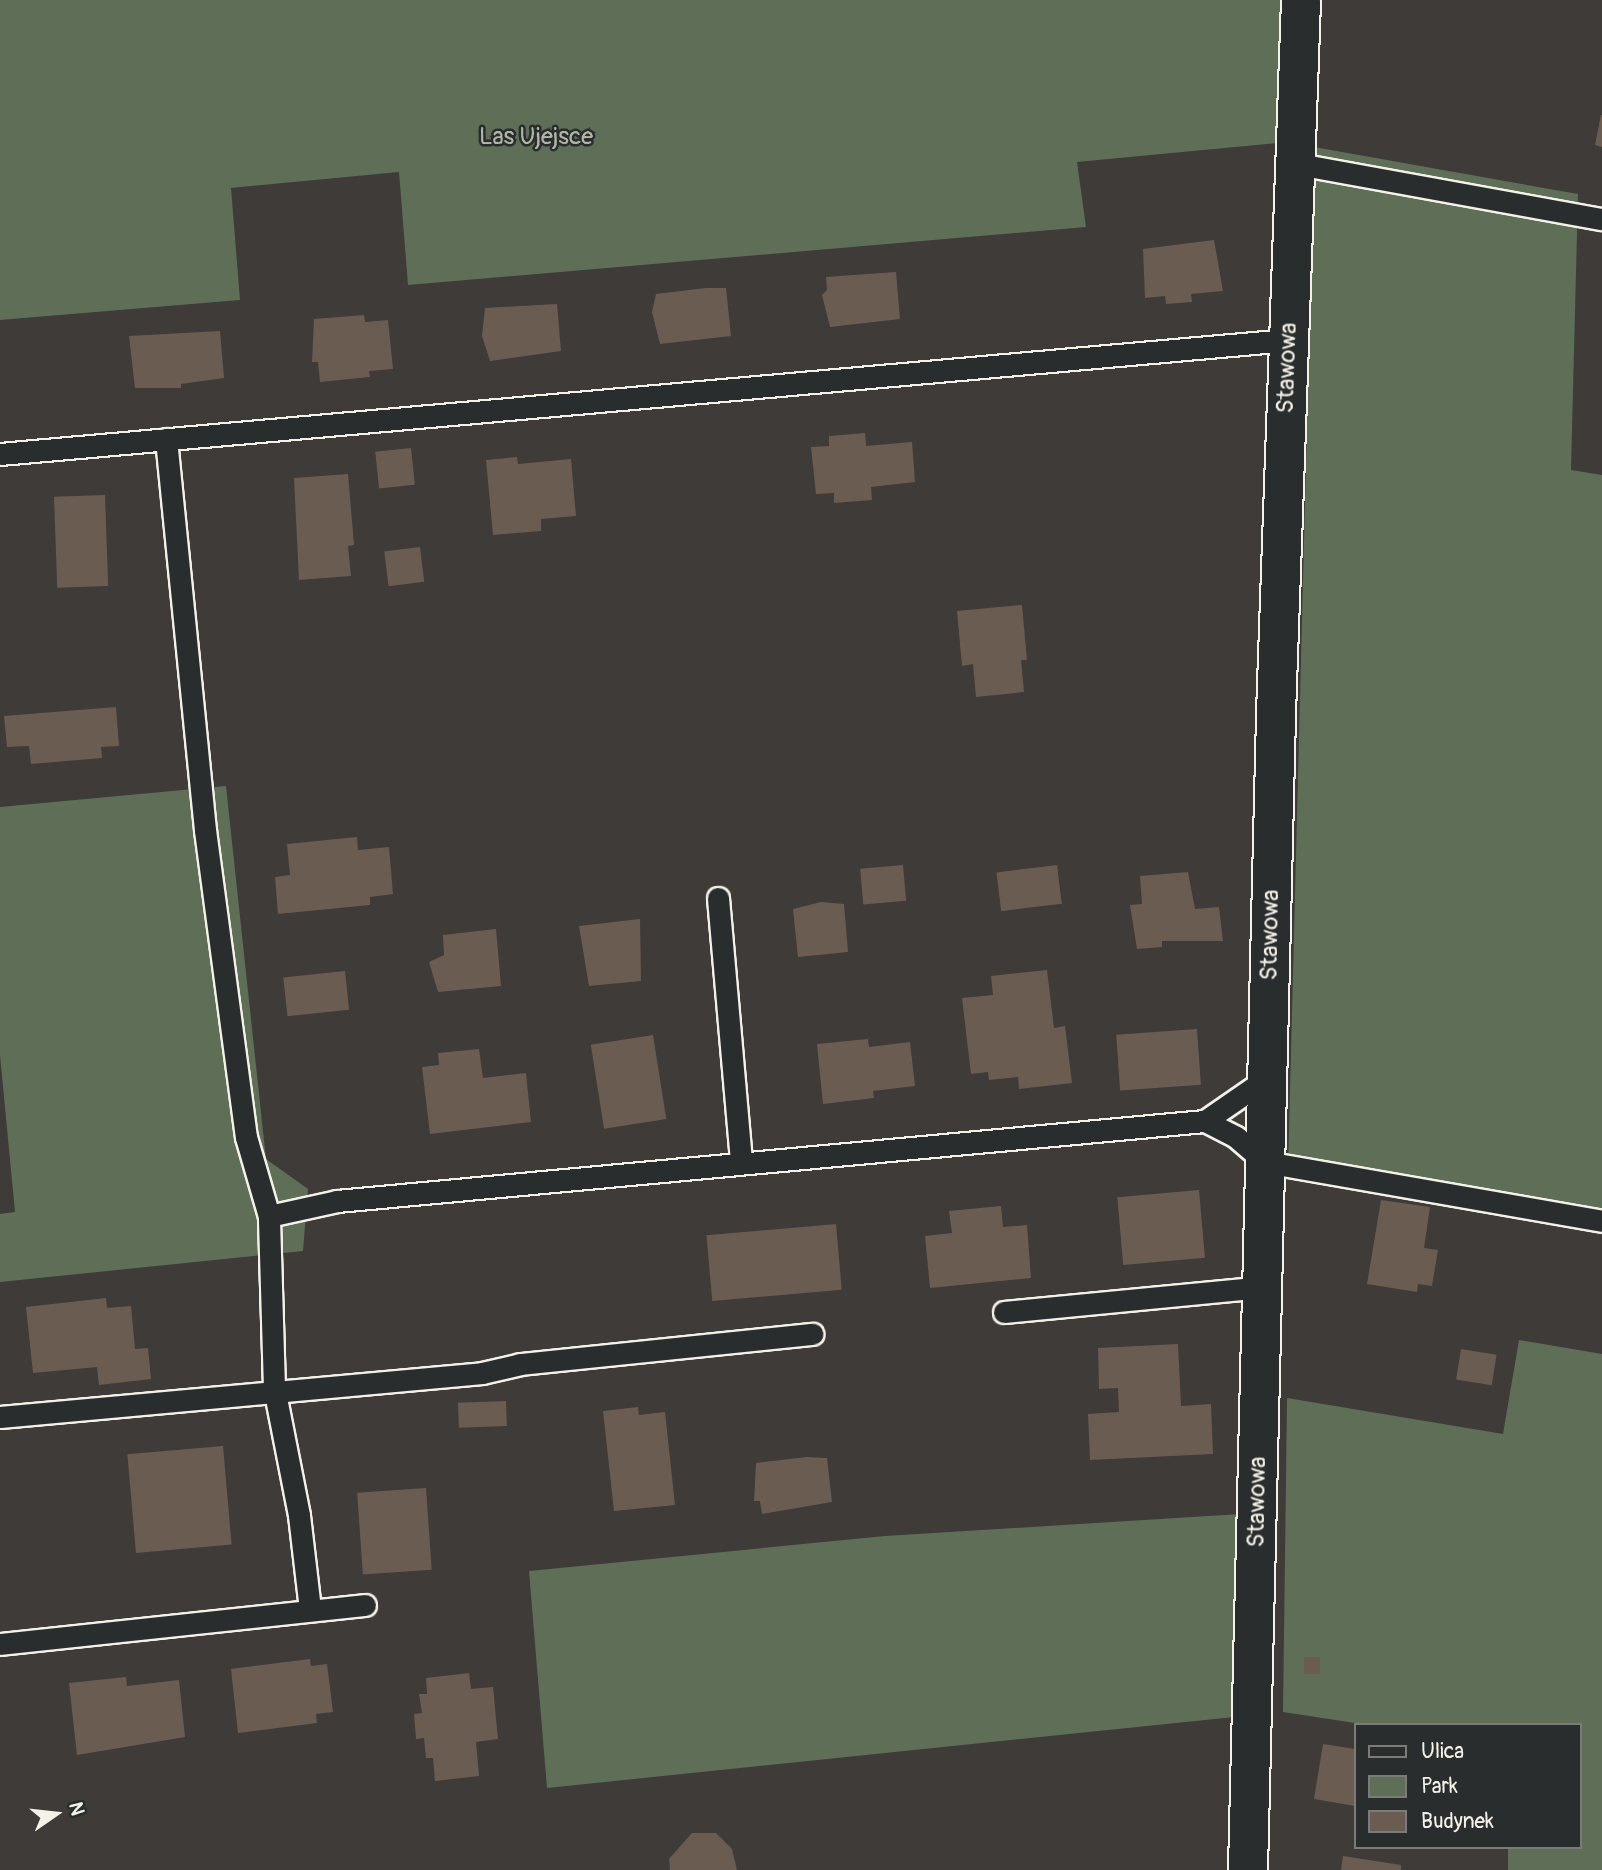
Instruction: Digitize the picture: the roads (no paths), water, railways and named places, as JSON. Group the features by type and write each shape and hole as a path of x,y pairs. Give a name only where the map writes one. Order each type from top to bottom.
{"street":[{"name":"Stawowa","path":"1248,1870 1266,1078 1287,340 1298,164 1301,0"}],"lane":[{"path":"1298,164 1602,219"},
{"path":"0,454 1287,340"},
{"path":"166,439 205,830 246,1137 269,1216 274,1388 299,1515 310,1609"},
{"path":"719,898 741,1162"},
{"path":"269,1216 337,1201 1205,1121 1266,1078"},
{"path":"1205,1121 1236,1137 1265,1162 1602,1221"},
{"path":"1004,1312 1262,1287"},
{"path":"0,1417 274,1388 482,1373 520,1364 812,1334"},
{"path":"0,1644 365,1605"}],"park label":[{"name":"Las Ujejsce","path":"536,137"}]}
